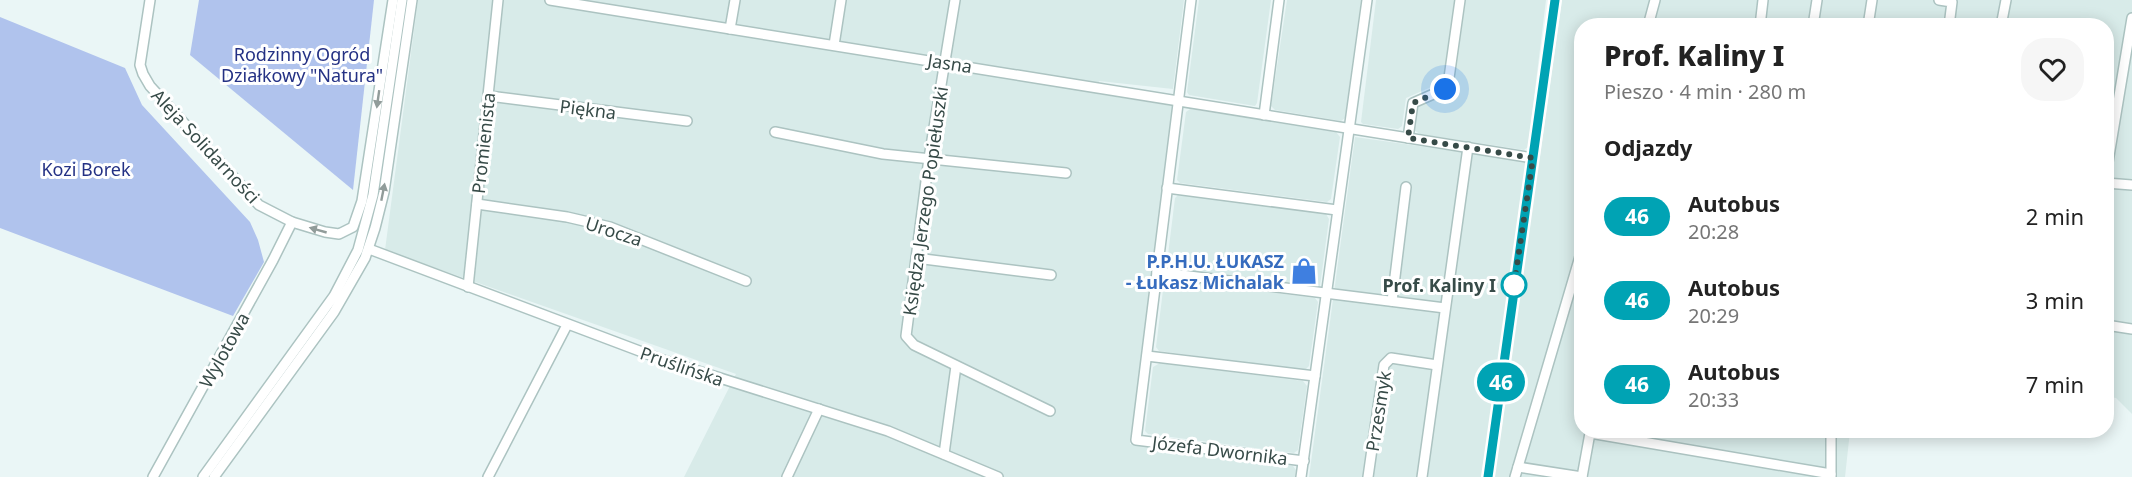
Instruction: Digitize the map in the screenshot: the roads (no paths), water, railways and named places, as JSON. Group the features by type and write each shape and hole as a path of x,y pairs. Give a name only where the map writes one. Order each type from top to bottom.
{"street":[{"name":"Aleja Solidarności","path":"150,0 140,62 145,78 259,205 292,222 332,234 344,233 356,223 362,201 393,0"},
{"path":"203,477 328,305 347,273 362,239 374,189 402,0"},
{"path":"214,477 334,312 369,249 384,192 412,0"},
{"name":"Promienista","path":"468,287 498,0"},
{"name":"Jasna","path":"550,0 1533,158"},
{"path":"730,29 735,0"},
{"path":"834,45 842,0"},
{"name":"Księdza Jerzego Popiełuszki","path":"955,0 929,158 906,336 915,345 956,366"},
{"path":"1191,0 1147,356 1315,376"},
{"path":"1264,115 1279,0"},
{"path":"1301,477 1367,0"},
{"path":"1408,138 1413,103 1445,89 1448,85 1460,0"},
{"path":"1488,477 1555,0"},
{"path":"1650,18 1655,0"},
{"path":"1761,18 1763,0"},
{"path":"1814,18 1817,0"},
{"path":"1869,18 1872,0"},
{"path":"1939,0 1952,2 1950,18"},
{"path":"2003,18 2006,0"},
{"path":"2114,128 2132,18"},
{"name":"Piękna","path":"489,96 687,121"},
{"path":"775,132 859,150 1066,173"},
{"path":"1422,477 1468,147"},
{"path":"2114,184 2132,185"},
{"path":"1392,301 1406,187"},
{"path":"1167,188 1337,210"},
{"name":"Urocza","path":"477,204 567,217 610,227 746,281"},
{"name":"Wylotowa","path":"153,477 273,261 292,222"},
{"name":"Pruślińska","path":"369,249 567,326 700,373 888,431 998,477"},
{"path":"916,258 1051,275"},
{"path":"1157,272 1446,308"},
{"path":"1574,277 1517,472 1582,477 1589,438"},
{"path":"488,477 567,326"},
{"path":"2114,326 2132,329"},
{"name":"Józefa Dwornika","path":"1147,356 1136,440 1304,461"},
{"name":"Przesmyk","path":"1368,477 1384,365 1391,358 1437,365"},
{"path":"944,453 956,366 1050,411"},
{"path":"787,477 819,409"},
{"path":"1619,438 1831,476 1831,438"},
{"path":"1643,442 1644,438"}],"place":[{"name":"P.P.H.U. ŁUKASZ - Łukasz Michalak","path":"1304,271"},
{"name":"Prof. Kaliny I","path":"1514,285"}],"park label":[{"name":"Rodzinny Ogród Działkowy \"Natura\"","path":"302,64"},
{"name":"Kozi Borek","path":"86,169"}]}
